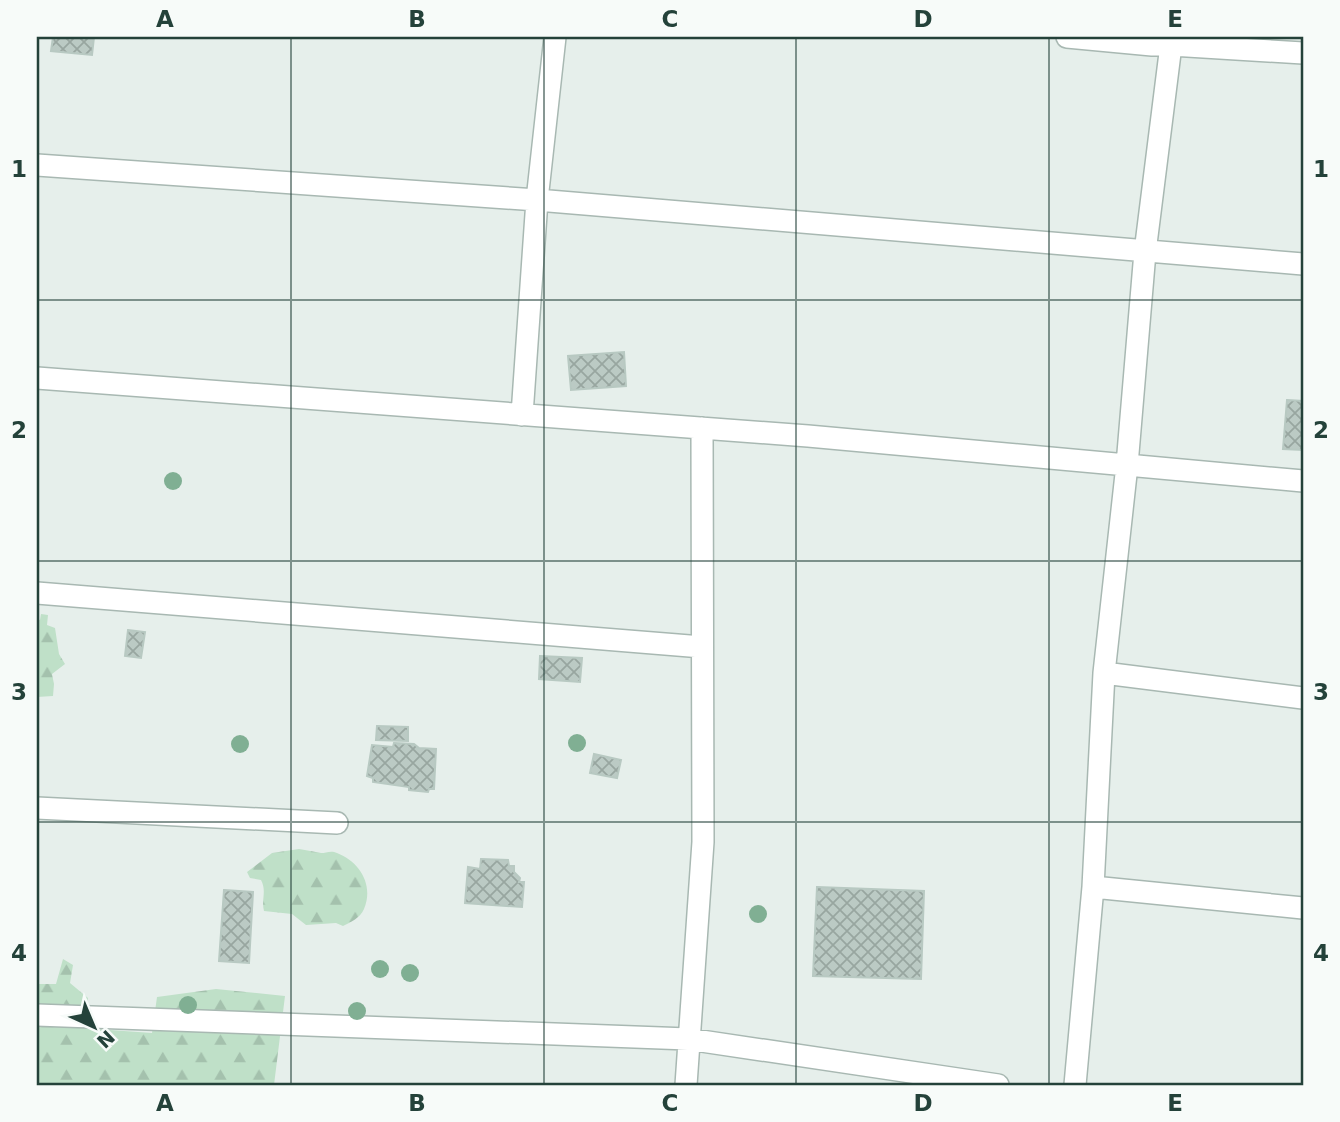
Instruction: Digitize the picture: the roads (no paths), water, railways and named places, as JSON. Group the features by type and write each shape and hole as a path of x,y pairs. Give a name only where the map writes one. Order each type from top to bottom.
{"street":[{"path":"522,415 537,200 555,37"},
{"path":"1067,37 1152,45 1171,41 1303,53"},
{"path":"1074,1085 1093,887 1104,673 1127,465 1145,252 1171,41"},
{"path":"37,165 537,200 1303,264"},
{"path":"37,378 702,428 1303,481"},
{"path":"686,1085 703,842 702,428"},
{"path":"37,593 702,647"},
{"path":"1104,673 1303,698"},
{"path":"37,808 337,823"},
{"path":"1093,887 1303,908"},
{"path":"37,1015 688,1039 998,1085"}]}
